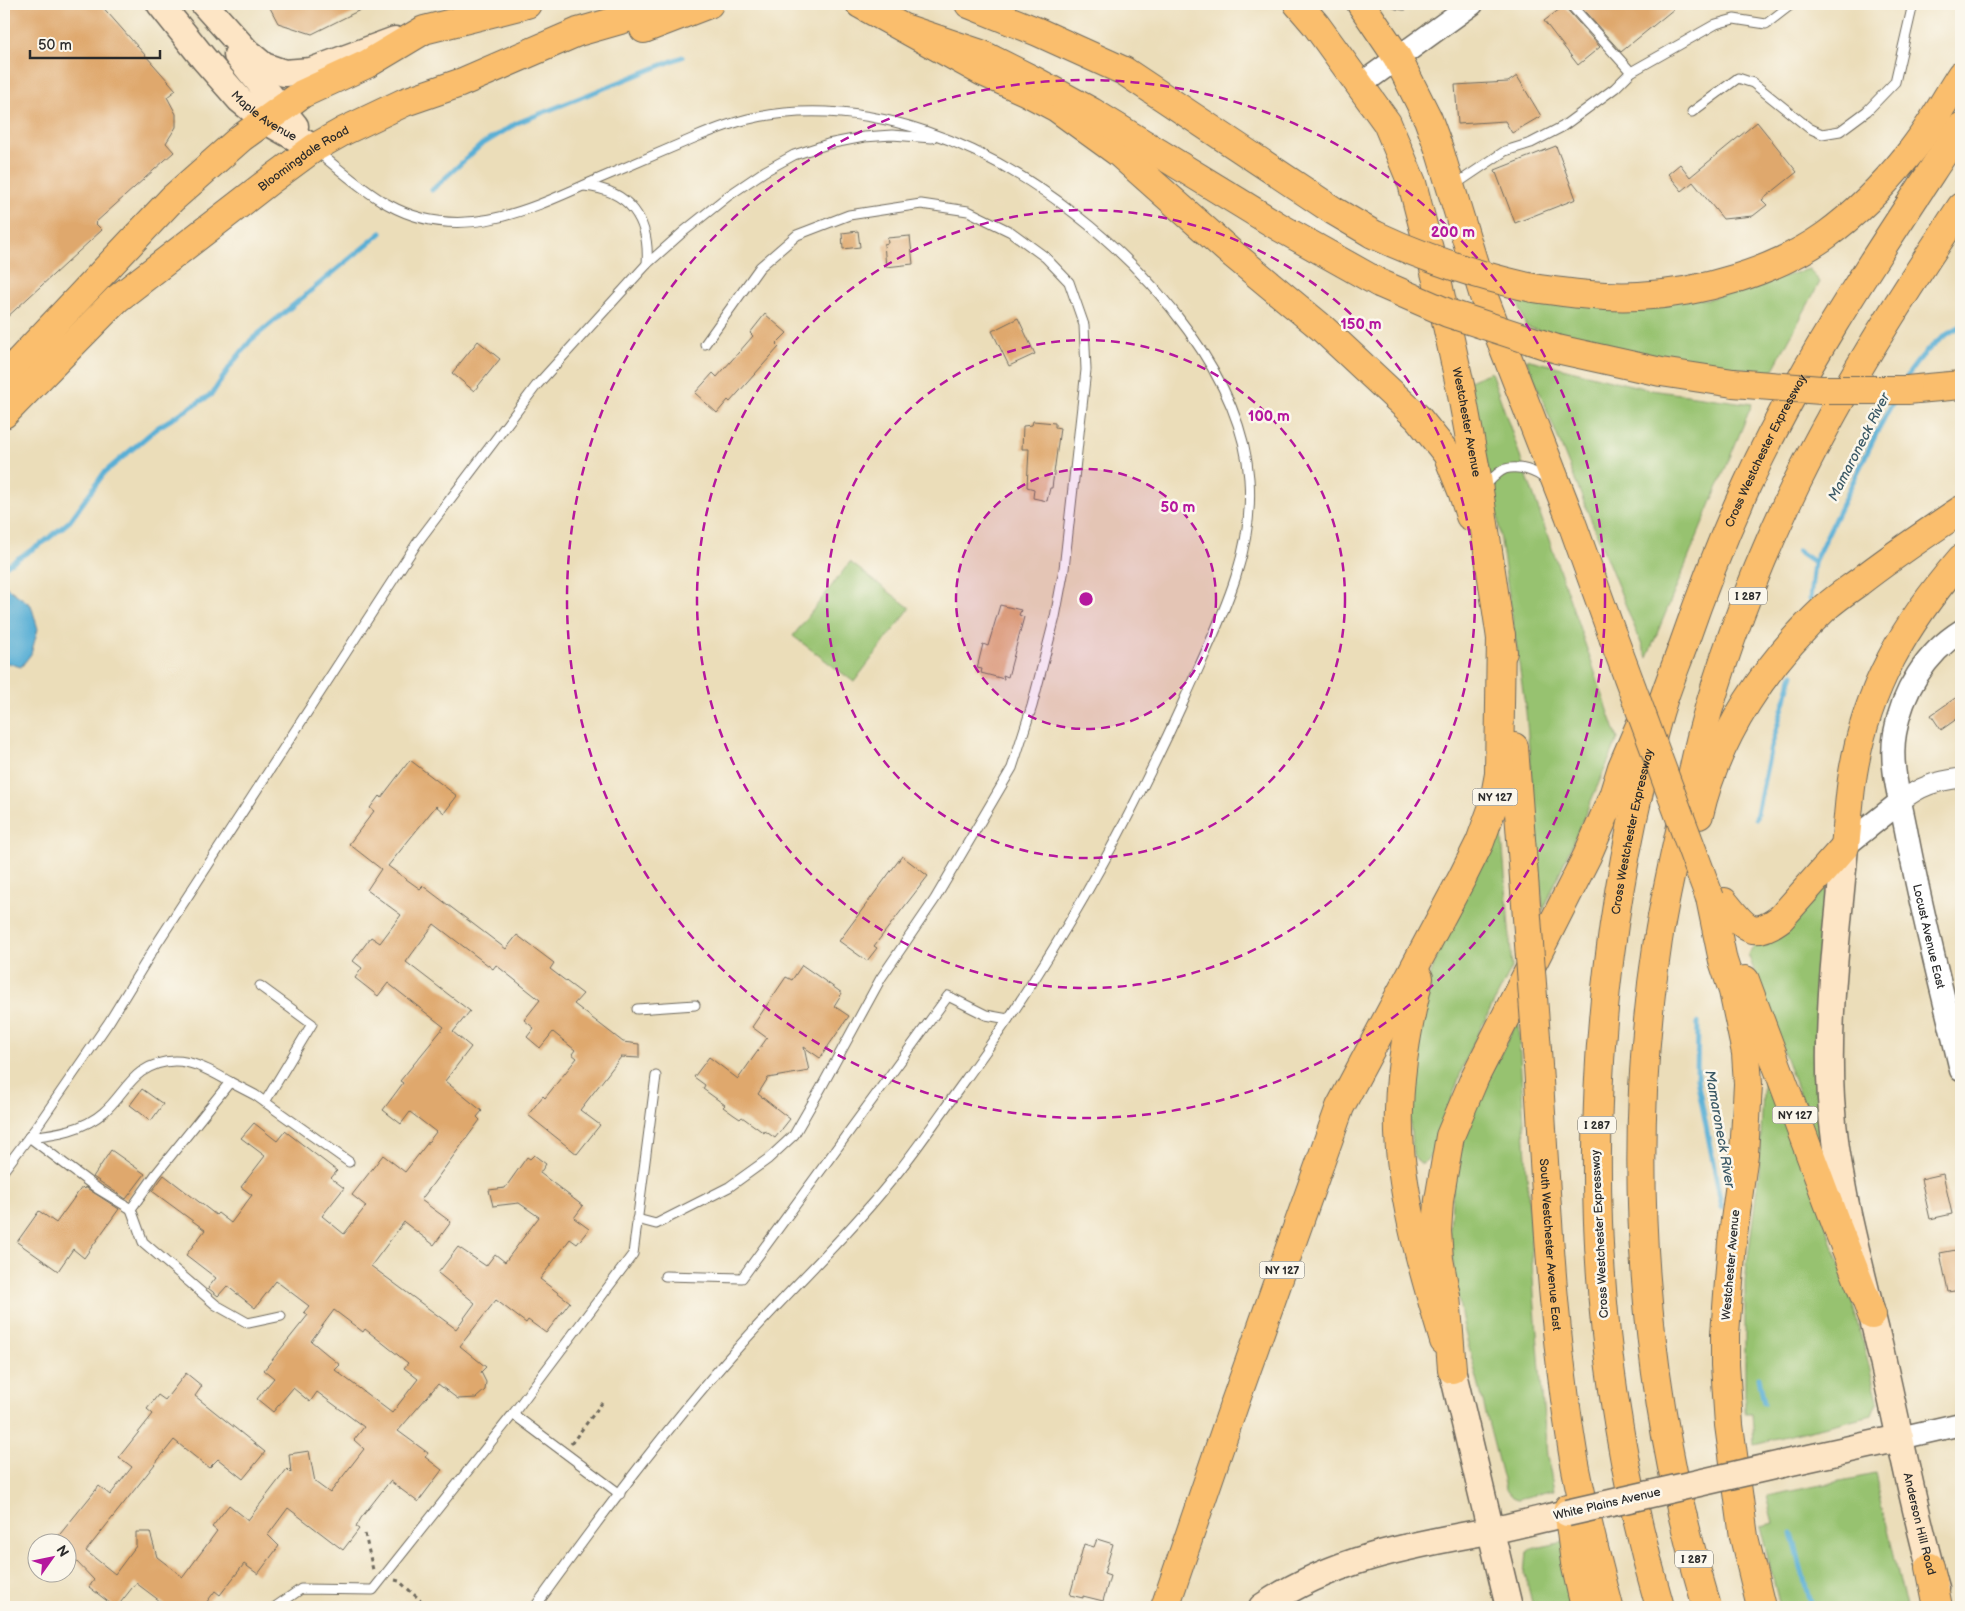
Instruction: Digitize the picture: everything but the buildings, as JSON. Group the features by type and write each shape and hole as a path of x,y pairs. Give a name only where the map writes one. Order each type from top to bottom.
{"main road":[{"name":"Maple Avenue","path":"160,4 240,100 273,115 314,148"},
{"name":"Maple Avenue","path":"202,4 245,66 273,115"},
{"path":"202,4 247,52 264,66 284,73 311,71 364,50 424,30 527,4"},
{"name":"Bloomingdale Road","path":"4,414 118,299 314,148 390,109 460,84 578,32 641,14 664,4"},
{"path":"460,84 585,49 667,22 709,4"},
{"path":"860,4 878,16 983,72 1025,91 1081,124 1119,153 1228,250 1322,328 1418,418 1447,454 1462,491 1500,622"},
{"path":"969,4 1038,32 1124,71 1334,211 1373,234 1444,263 1500,280 1534,288 1608,296 1672,293 1731,280 1790,256 1823,237 1879,189 1910,153 1961,75"},
{"name":"Westchester Avenue","path":"1298,4 1316,25 1387,123 1412,183 1438,284 1461,390 1480,492 1500,622 1512,730 1524,878"},
{"path":"1361,4 1397,57 1428,119 1485,300 1560,491 1688,838 1717,910 1752,929 1761,930 1772,925 1782,918 1845,846"},
{"path":"4,378 172,198 233,144 302,94 367,64 424,30"},
{"path":"907,30 981,54 1035,81 1129,134 1281,228 1379,283 1448,314 1557,349 1661,372 1733,383 1821,390 1907,390 1961,385"},
{"name":"Cross Westchester Expressway","path":"1660,1607 1636,1521 1613,1393 1599,1264 1596,1133 1604,1003 1622,874 1660,710 1697,604 1747,483 1808,366 1875,258 1961,127"},
{"name":"I 287","path":"1707,1607 1682,1511 1668,1447 1650,1324 1645,1261 1642,1134 1650,1008 1657,943 1668,882 1701,737 1740,617 1788,500 1831,416 1878,334 1961,207"},
{"path":"1650,1008 1674,925 1701,808 1728,734 1754,692 1790,643 1827,607 1896,554 1961,510"},
{"path":"1872,1314 1839,1162 1831,1099 1831,1006 1853,773 1867,713 1886,666 1904,634 1933,591 1961,559"},
{"path":"1452,1369 1446,1296 1439,1259 1437,1231 1439,1200 1450,1136 1475,1076 1587,856 1613,796 1633,740 1697,604"},
{"name":"NY 127","path":"1165,1607 1234,1405 1340,1107 1428,945 1480,842 1493,806 1499,774 1500,622"},
{"name":"South Westchester Avenue East","path":"1524,878 1558,1336 1574,1454 1591,1539 1609,1607"},
{"name":"Westchester Avenue","path":"1717,910 1723,961 1740,1023 1746,1053 1748,1077 1744,1154 1732,1242 1725,1334 1725,1365 1729,1425 1744,1537 1761,1607"},
{"name":"NY 127","path":"1717,910 1872,1314 1900,1438"},
{"path":"1428,945 1406,1039 1399,1111 1400,1148 1405,1184 1419,1250 1452,1369 1509,1607"},
{"path":"1558,1336 1561,1460 1575,1563 1584,1607"},
{"name":"White Plains Avenue","path":"1262,1607 1292,1588 1349,1562 1452,1537 1490,1531 1900,1438"},
{"name":"Anderson Hill Road","path":"1900,1438 1930,1567"},
{"path":"1930,1567 1940,1607"}],"street":[{"path":"1360,85 1470,4"},
{"name":"Locust Avenue East","path":"1961,631 1939,648 1910,686 1901,706 1895,733 1893,762 1911,856 1961,1070"},
{"path":"1845,846 1916,790 1945,780 1961,778"},
{"name":"White Plains Avenue","path":"1900,1438 1961,1424"}],"lane":[{"path":"1397,4 1407,4"},
{"path":"1570,4 1631,72"},
{"path":"1451,188 1505,152 1531,143 1562,127 1615,88 1631,72 1716,24 1734,19 1766,24 1792,4"},
{"path":"1692,112 1738,78 1754,83 1810,128 1822,134 1840,132 1867,111 1895,82 1914,4"},
{"path":"314,148 389,206 422,218 448,222 480,222 502,218 584,186 721,127 750,119 793,112 830,112 870,117 912,127 978,153 1019,175 1056,199 1090,226 1139,271 1178,318 1216,374 1240,427 1246,452 1249,479 1249,516 1240,567 1209,645 1149,774 1108,854 1040,972 919,1145 888,1185 842,1237 738,1346 666,1434 535,1607"},
{"path":"4,1170 109,1022 158,942 417,543 536,386 647,264 728,196 765,171 794,156 828,144 864,137 920,136 951,142"},
{"path":"584,186 601,187 615,192 628,202 643,226 648,253 647,264"},
{"path":"637,1219 656,1224 729,1188 768,1159 794,1135 880,978 935,899 1012,768 1032,706 1055,617 1064,569 1086,370 1084,326 1069,282 1045,257 1011,232 968,211 921,204 849,215 797,235 760,267 705,344"},
{"path":"1480,492 1497,474 1506,469 1525,468 1540,474 1560,491"},
{"path":"260,986 312,1024 266,1102"},
{"path":"665,1276 742,1278 948,996 986,1015 1008,1019"},
{"path":"637,1009 695,1005"},
{"path":"29,1137 56,1134 80,1127 104,1112 141,1072 164,1062 180,1061 203,1066 266,1102 349,1162"},
{"path":"275,1607 301,1589 373,1590 513,1414 633,1254 656,1076"},
{"path":"131,1209 156,1174 230,1082"},
{"path":"29,1137 98,1189 131,1209 143,1242 216,1305 248,1323 281,1316"},
{"path":"513,1414 620,1494"}],"path":[{"path":"565,1453 602,1403"}],"green space":[{"path":"1809,269 1820,282 1771,373 1666,359 1590,344 1526,327 1516,297 1708,299"},
{"path":"1526,359 1651,390 1752,404 1647,658"},
{"path":"1491,372 1618,739 1543,911 1526,712 1496,507 1469,381"},
{"path":"850,562 910,608 854,682 793,636"},
{"path":"1501,822 1512,968 1468,1053 1432,1154 1424,1163 1420,1164 1413,1155 1408,1103 1426,989 1450,918"},
{"path":"1826,885 1818,1086 1823,1144 1818,1146 1748,954 1756,943 1789,930"},
{"path":"1518,1021 1534,1295 1547,1456 1554,1490 1518,1499 1513,1497 1505,1488 1463,1324 1454,1274 1450,1229 1453,1186 1461,1147 1483,1086"},
{"path":"1765,1055 1847,1284 1878,1400 1872,1415 1754,1444 1752,1413 1745,1413 1745,1282 1759,1171"},
{"path":"1875,1474 1906,1607 1780,1607 1760,1526 1774,1523 1767,1496"},
{"path":"1564,1542 1577,1607 1533,1607 1525,1574 1527,1552 1531,1549"}],"water":[{"path":"4,582 9,589 31,605 38,629 31,654 21,667 4,662"}],"waterway":[{"path":"432,190 481,145 517,123 682,57"},
{"path":"4,567 44,542 70,521 104,473 157,428 212,394 231,365 251,340 381,233"},
{"name":"Mamaroneck River","path":"1905,380 1916,363 1929,349 1961,326"},
{"name":"Mamaroneck River","path":"1810,599 1814,562 1895,398"},
{"path":"1798,551 1814,562"},
{"name":"Mamaroneck River","path":"1756,818 1771,747 1793,674"},
{"name":"Mamaroneck River","path":"1698,1023 1697,1079 1722,1208"},
{"name":"Mamaroneck River","path":"1759,1377 1764,1403"},
{"name":"Mamaroneck River","path":"1792,1532 1811,1607"}]}
